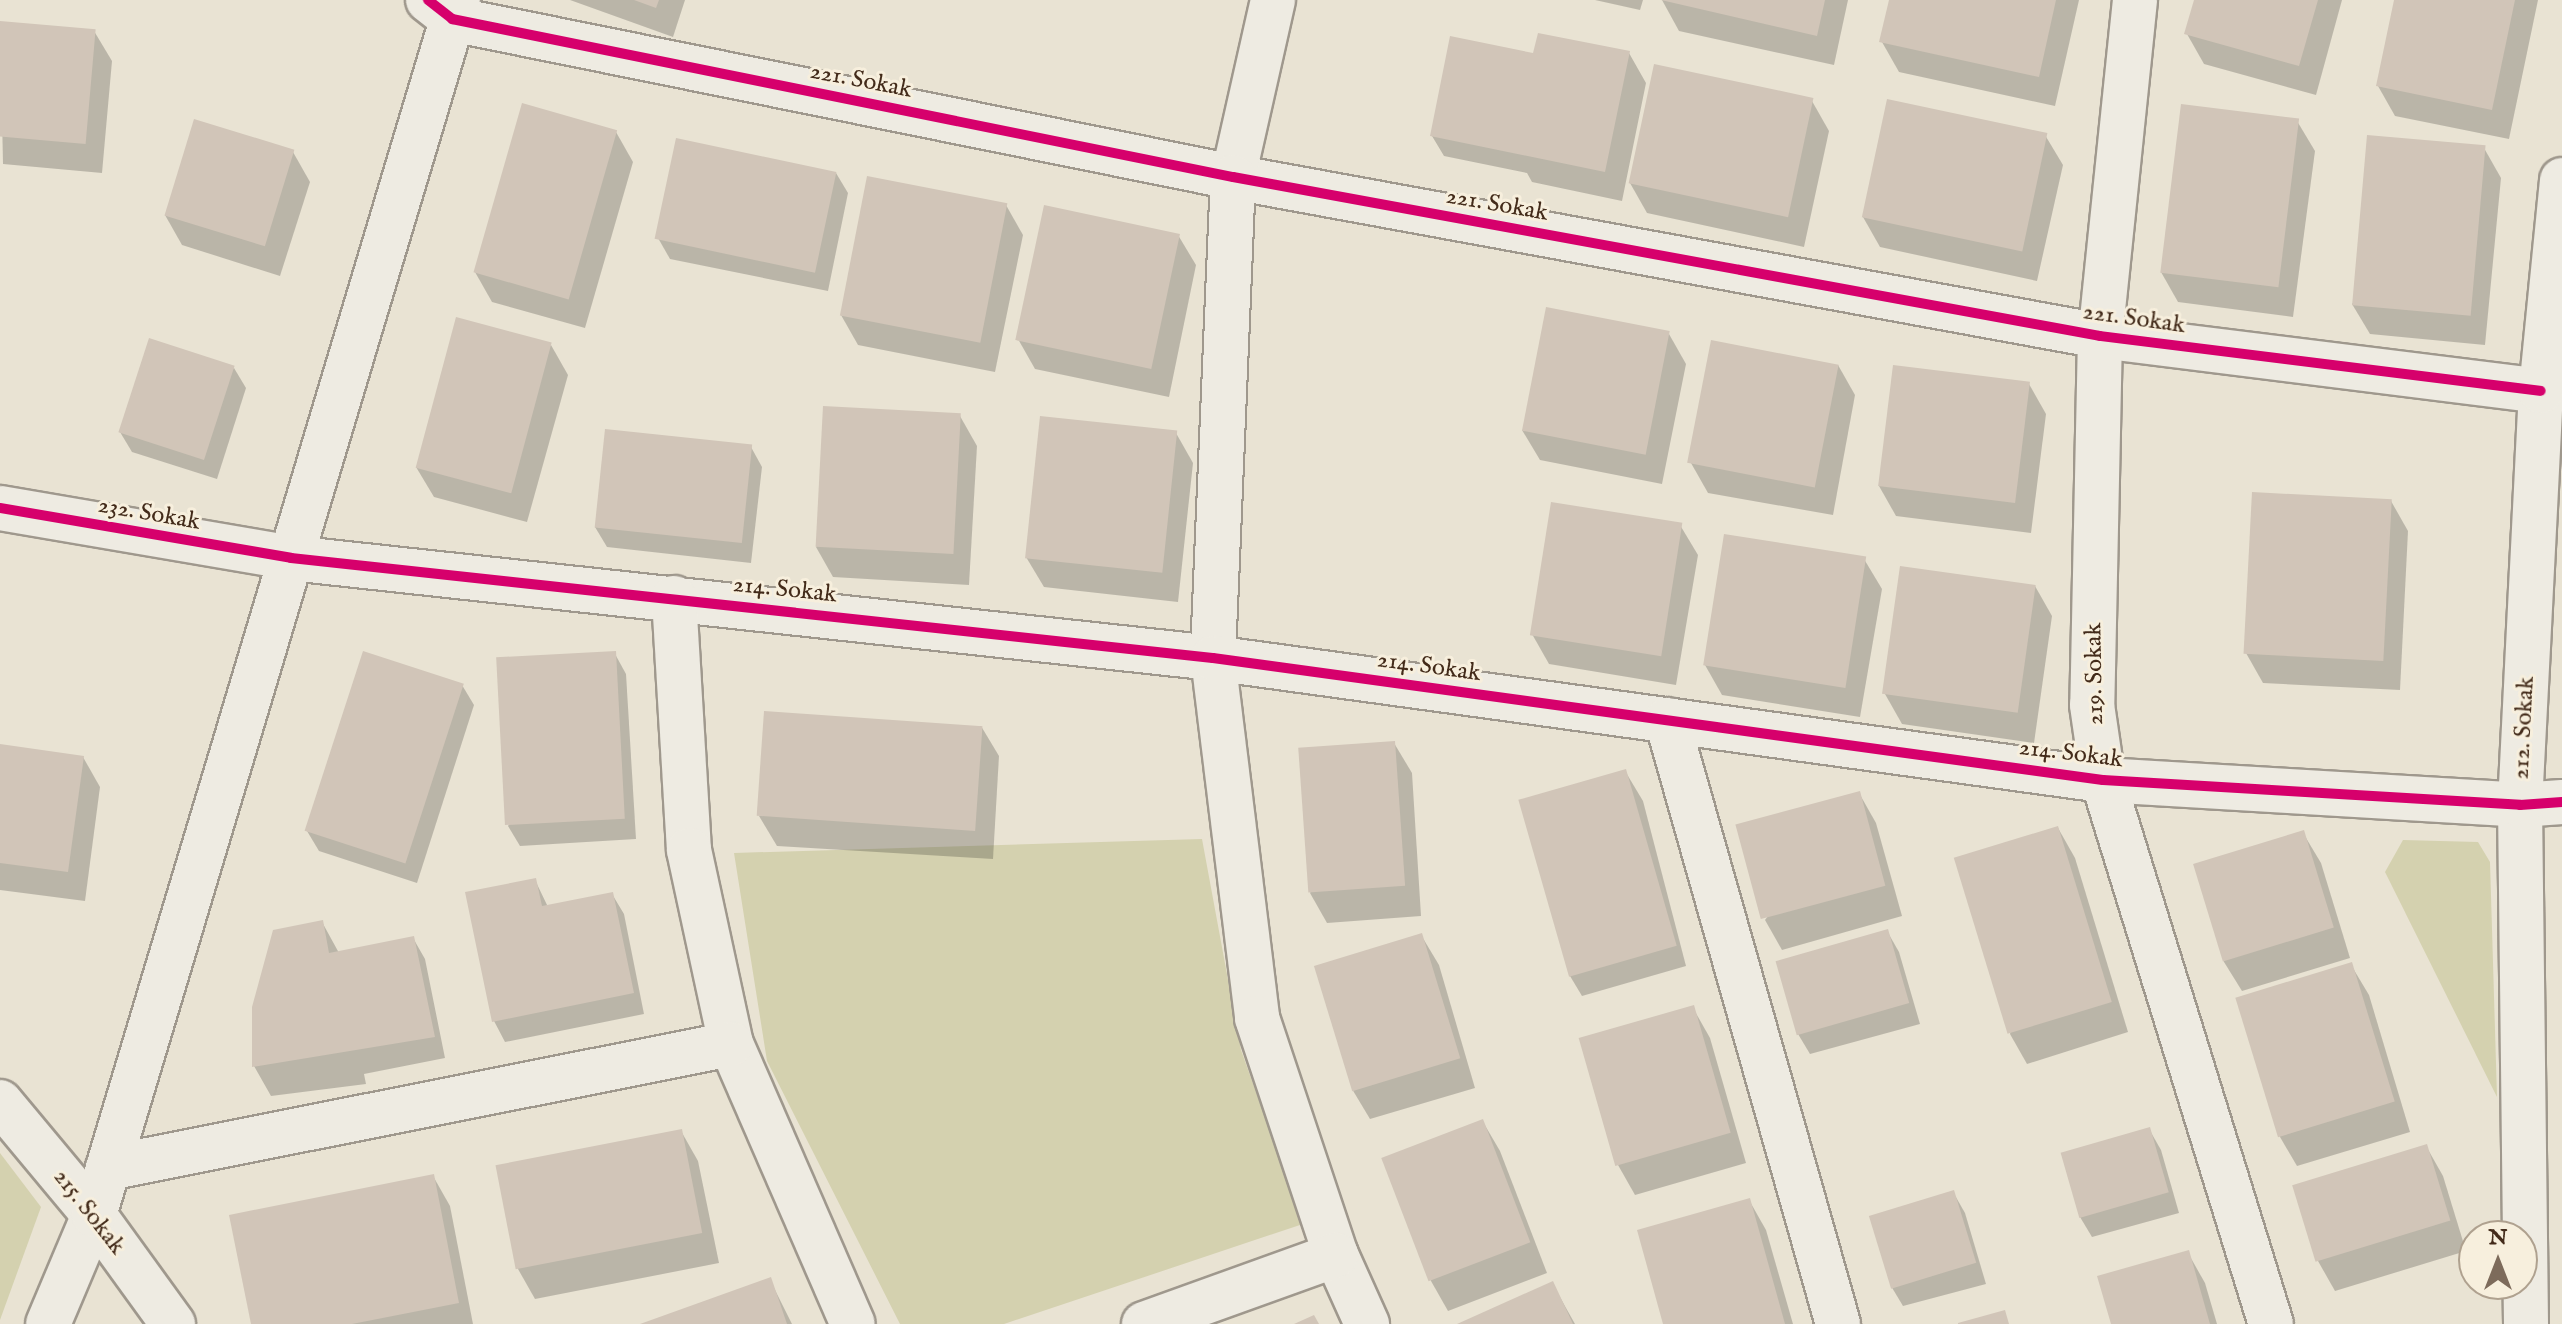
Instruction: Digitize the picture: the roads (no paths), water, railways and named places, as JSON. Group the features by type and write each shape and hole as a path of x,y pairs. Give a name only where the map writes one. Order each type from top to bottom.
{"street":[{"path":"1273,0 1233,177 1213,658 1257,1018 1336,1255 1367,1324"},
{"name":"219. Sokak","path":"2135,0 2100,336 2092,705 2103,780 2271,1324"},
{"path":"48,1324 94,1215 291,558 446,6"},
{"name":"221. Sokak","path":"446,6 1233,177 2100,336 2541,391"},
{"name":"212. Sokak","path":"2526,1324 2541,804 2541,391 2562,180"},
{"name":"232. Sokak","path":"0,508 291,558"},
{"name":"214. Sokak","path":"291,558 1213,658 2103,780 2541,804"},
{"path":"674,598 689,850 731,1044 853,1324"},
{"path":"1667,720 1838,1324"},
{"path":"108,1168 731,1044"},
{"name":"215. Sokak","path":"0,1102 94,1215 173,1324"},
{"path":"83,1324 94,1215"},
{"path":"1144,1324 1336,1255"}]}
